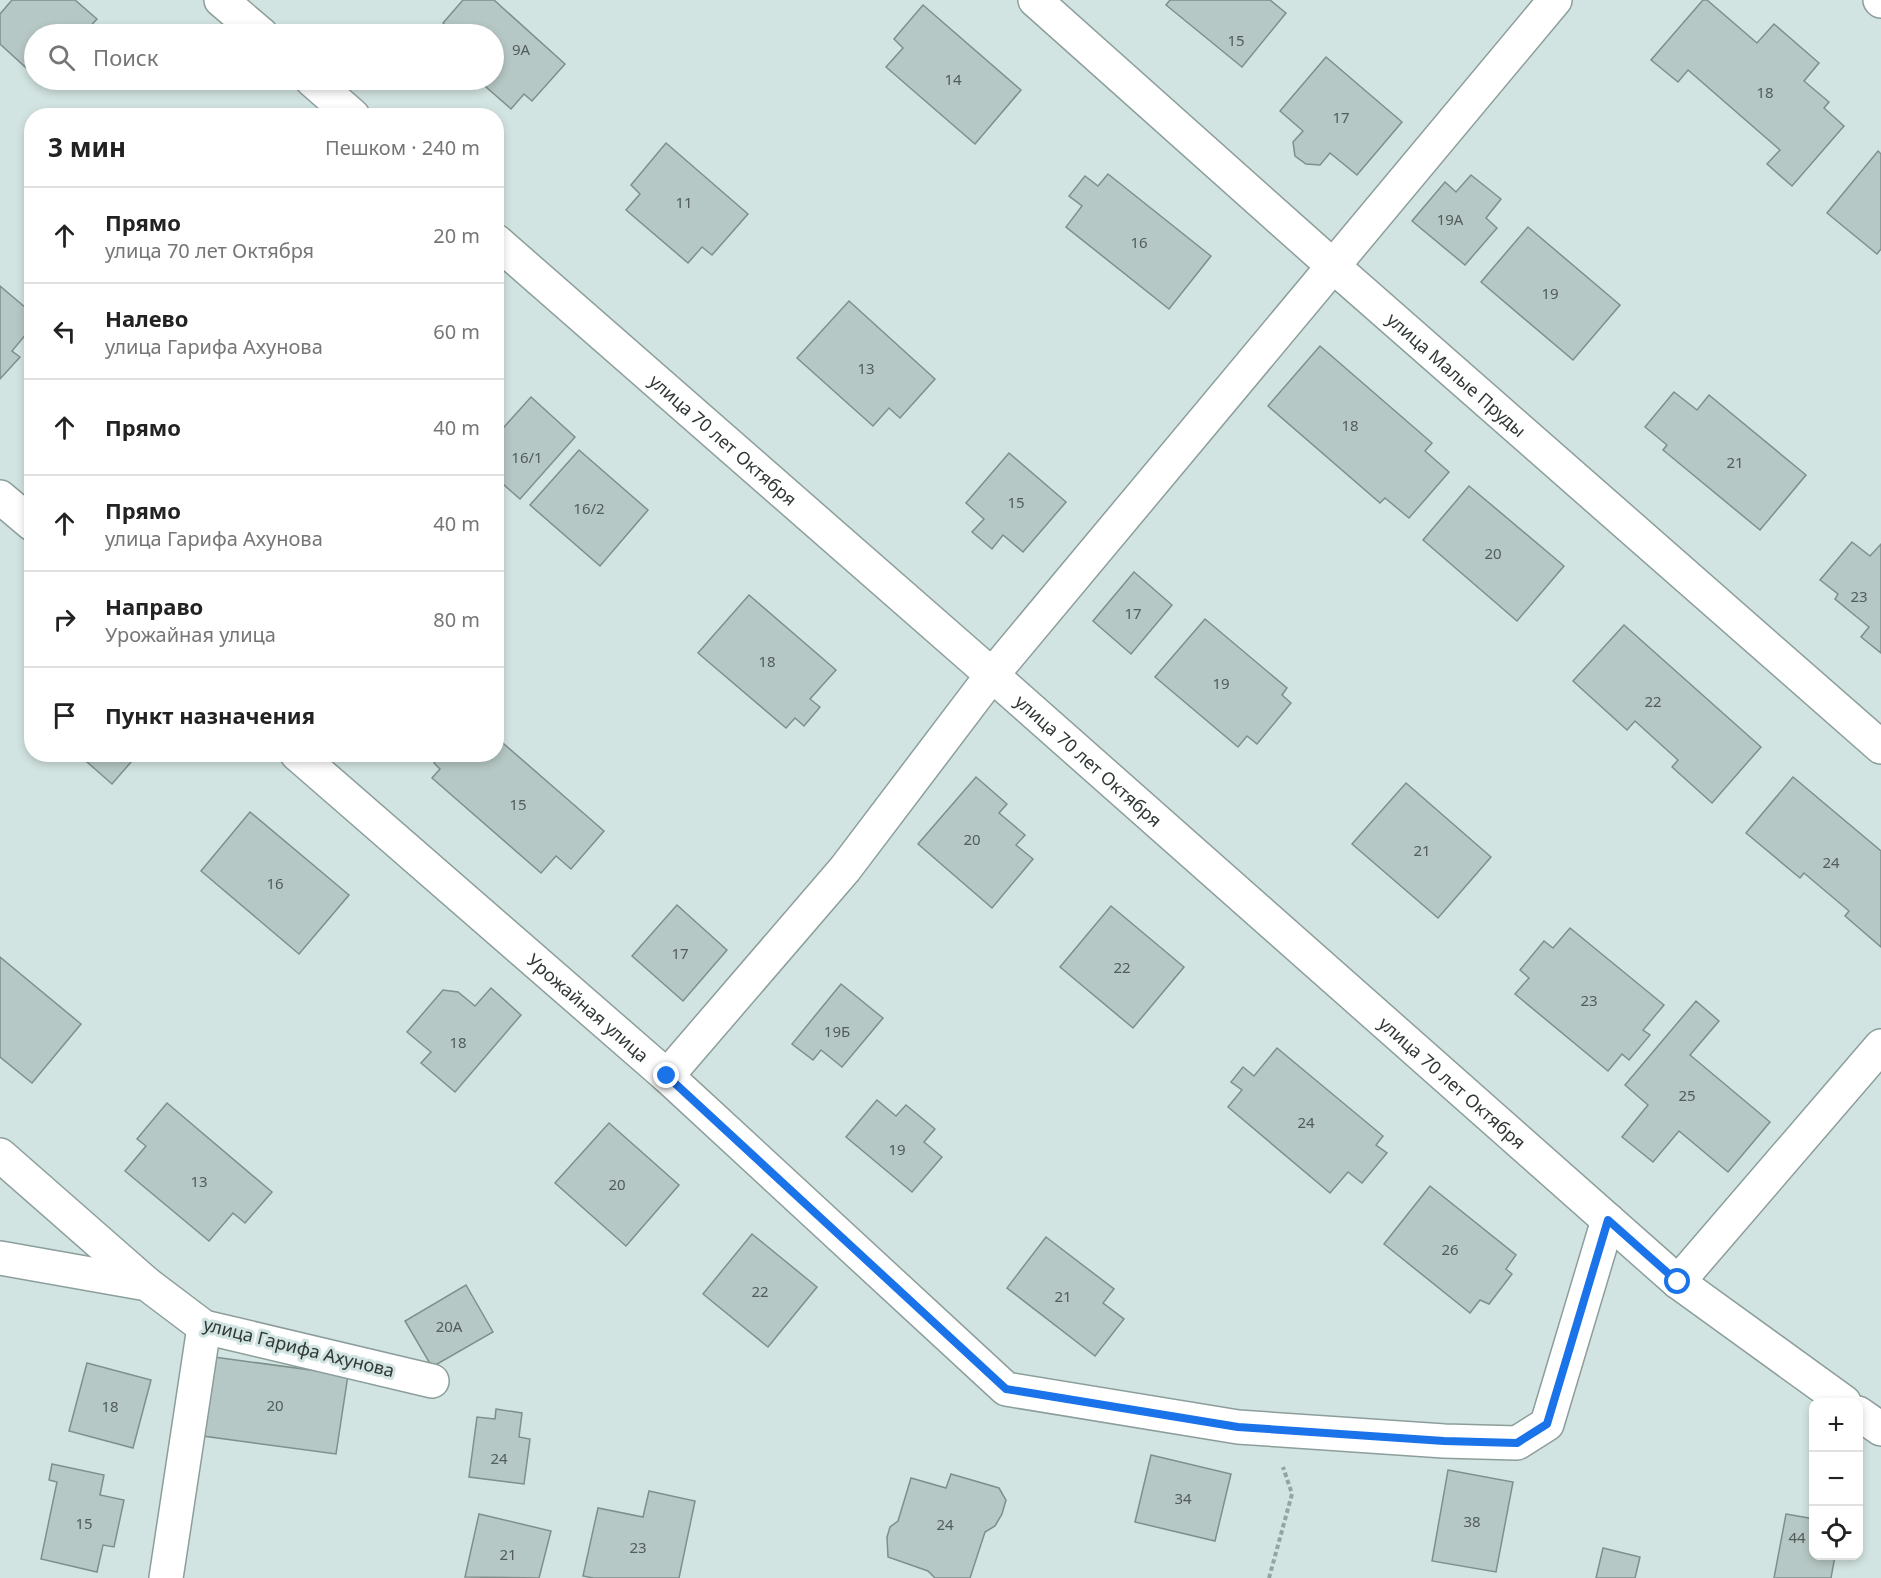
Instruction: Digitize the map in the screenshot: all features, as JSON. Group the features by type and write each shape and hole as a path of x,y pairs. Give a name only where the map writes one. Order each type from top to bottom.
{"street":[{"path":"221,0 249,24"},
{"name":"улица Малые Пруды","path":"1035,0 1333,266 1881,747"},
{"path":"667,1076 845,869 992,675 1555,0"},
{"path":"323,90 344,108"},
{"name":"улица 70 лет Октября","path":"504,248 992,675 1678,1282 1838,1398"},
{"path":"0,497 24,517"},
{"name":"Урожайная улица","path":"306,762 667,1076 1006,1389 1238,1427 1444,1441 1517,1443 1547,1424 1608,1220"},
{"path":"1678,1282 1876,1061"},
{"path":"0,1155 147,1284"},
{"name":"улица Гарифа Ахунова","path":"0,1258 147,1284 204,1327 432,1381"},
{"path":"166,1578 204,1327"},
{"path":"1863,1416 1881,1429"}],"path":[{"path":"1269,1578 1292,1494 1282,1463"}],"building":[{"path":"12,0 75,0 97,19 92,24 24,24 24,66 0,44 0,14"},
{"path":"463,0 494,0 565,64 532,101 524,94 511,109 489,90 504,90 504,24 443,23"},
{"path":"1170,0 1270,0 1286,13 1242,67 1166,5"},
{"path":"1703,0 1707,0 1757,43 1774,24 1819,63 1804,81 1829,102 1824,108 1844,126 1792,186 1767,164 1780,150 1688,70 1678,82 1651,60"},
{"path":"923,5 1021,90 975,144 886,67 903,48 894,39"},
{"path":"1326,57 1402,122 1357,175 1330,153 1320,165 1306,164 1295,156 1293,142 1303,131 1280,111"},
{"path":"666,143 748,214 712,255 702,247 688,263 626,210 640,194 631,185"},
{"path":"1878,151 1881,154 1881,249 1877,254 1827,213"},
{"path":"1108,174 1211,256 1169,309 1066,227 1082,206 1069,196 1085,176 1098,186"},
{"path":"1471,175 1501,199 1486,218 1497,228 1465,265 1412,221 1445,182 1456,192"},
{"path":"1528,227 1620,305 1573,360 1481,282"},
{"path":"0,286 24,306 24,337 12,351 20,357 0,379"},
{"path":"849,301 935,379 900,418 889,408 873,426 797,358"},
{"path":"1320,346 1432,443 1425,451 1449,472 1409,518 1385,498 1380,503 1268,406"},
{"path":"1674,392 1697,410 1709,395 1806,475 1760,530 1663,450 1667,445 1645,427"},
{"path":"531,397 575,437 520,499 504,485 504,427"},
{"path":"579,450 648,510 600,566 530,505"},
{"path":"1009,453 1066,502 1023,552 1003,535 992,549 972,532 984,519 966,503"},
{"path":"1469,486 1564,566 1517,621 1423,540"},
{"path":"1852,542 1870,556 1881,544 1881,653 1861,637 1869,627 1835,599 1838,594 1820,580"},
{"path":"1134,572 1172,605 1131,654 1093,621"},
{"path":"749,595 836,670 810,699 820,707 804,726 795,718 786,728 698,653"},
{"path":"1205,619 1287,688 1282,695 1291,703 1257,744 1247,736 1238,747 1155,677"},
{"path":"1624,625 1761,747 1712,803 1672,767 1678,760 1635,721 1627,730 1573,681"},
{"path":"504,744 604,831 571,869 556,856 541,873 432,778 440,769 434,763 504,762"},
{"path":"87,762 131,762 112,784"},
{"path":"976,777 1007,804 999,813 1025,835 1016,845 1033,859 992,908 918,844"},
{"path":"1793,777 1881,851 1881,947 1845,916 1849,911 1804,873 1800,878 1746,833"},
{"path":"1406,783 1491,857 1438,918 1352,844"},
{"path":"250,812 349,895 299,954 201,871"},
{"path":"677,905 727,950 683,1001 632,956"},
{"path":"1111,906 1184,967 1133,1028 1060,967"},
{"path":"1570,928 1664,1005 1643,1030 1650,1035 1629,1060 1622,1054 1608,1071 1515,994 1529,978 1520,970 1544,941 1553,948"},
{"path":"0,957 81,1024 32,1083 0,1057"},
{"path":"841,984 883,1018 842,1067 821,1050 813,1060 792,1044"},
{"path":"491,988 521,1015 455,1092 421,1063 431,1052 407,1032 443,990 458,992 475,1006"},
{"path":"1696,1001 1719,1021 1690,1055 1770,1122 1728,1172 1679,1131 1653,1162 1622,1137 1648,1105 1625,1085"},
{"path":"1277,1048 1383,1136 1376,1145 1387,1153 1362,1183 1348,1172 1330,1193 1228,1107 1242,1090 1231,1082 1243,1067 1254,1076"},
{"path":"877,1100 896,1116 906,1105 935,1129 924,1142 942,1157 912,1192 846,1137"},
{"path":"167,1103 272,1192 245,1223 233,1213 209,1241 125,1171 146,1146 137,1139"},
{"path":"609,1123 679,1185 626,1246 555,1183"},
{"path":"1430,1186 1516,1255 1506,1269 1512,1274 1489,1304 1480,1300 1470,1313 1384,1244"},
{"path":"752,1234 817,1287 768,1347 703,1294"},
{"path":"1046,1237 1114,1289 1103,1303 1124,1319 1095,1356 1007,1288"},
{"path":"466,1285 493,1332 432,1367 405,1321"},
{"path":"214,1357 348,1375 336,1454 203,1436"},
{"path":"87,1363 151,1380 133,1448 69,1431"},
{"path":"496,1409 522,1413 519,1437 530,1439 524,1484 469,1477 477,1417 495,1419"},
{"path":"1151,1455 1231,1474 1215,1541 1135,1522"},
{"path":"52,1464 104,1475 100,1495 124,1500 114,1547 103,1545 97,1572 41,1559 57,1482 49,1480"},
{"path":"1448,1470 1513,1482 1496,1572 1432,1561"},
{"path":"951,1474 999,1488 1006,1500 995,1526 985,1532 970,1578 935,1578 928,1571 888,1557 887,1537 890,1527 898,1521 911,1478 946,1488"},
{"path":"649,1491 695,1501 679,1578 583,1576 598,1508 643,1517"},
{"path":"479,1514 551,1531 539,1578 465,1577"},
{"path":"1786,1514 1809,1518 1809,1560 1834,1560 1831,1578 1774,1578"},
{"path":"1603,1548 1640,1557 1635,1578 1596,1578"}],"route":[{"path":"667,1076 1006,1389 1238,1427 1444,1441 1517,1443 1547,1424 1608,1220 1678,1282"}]}
